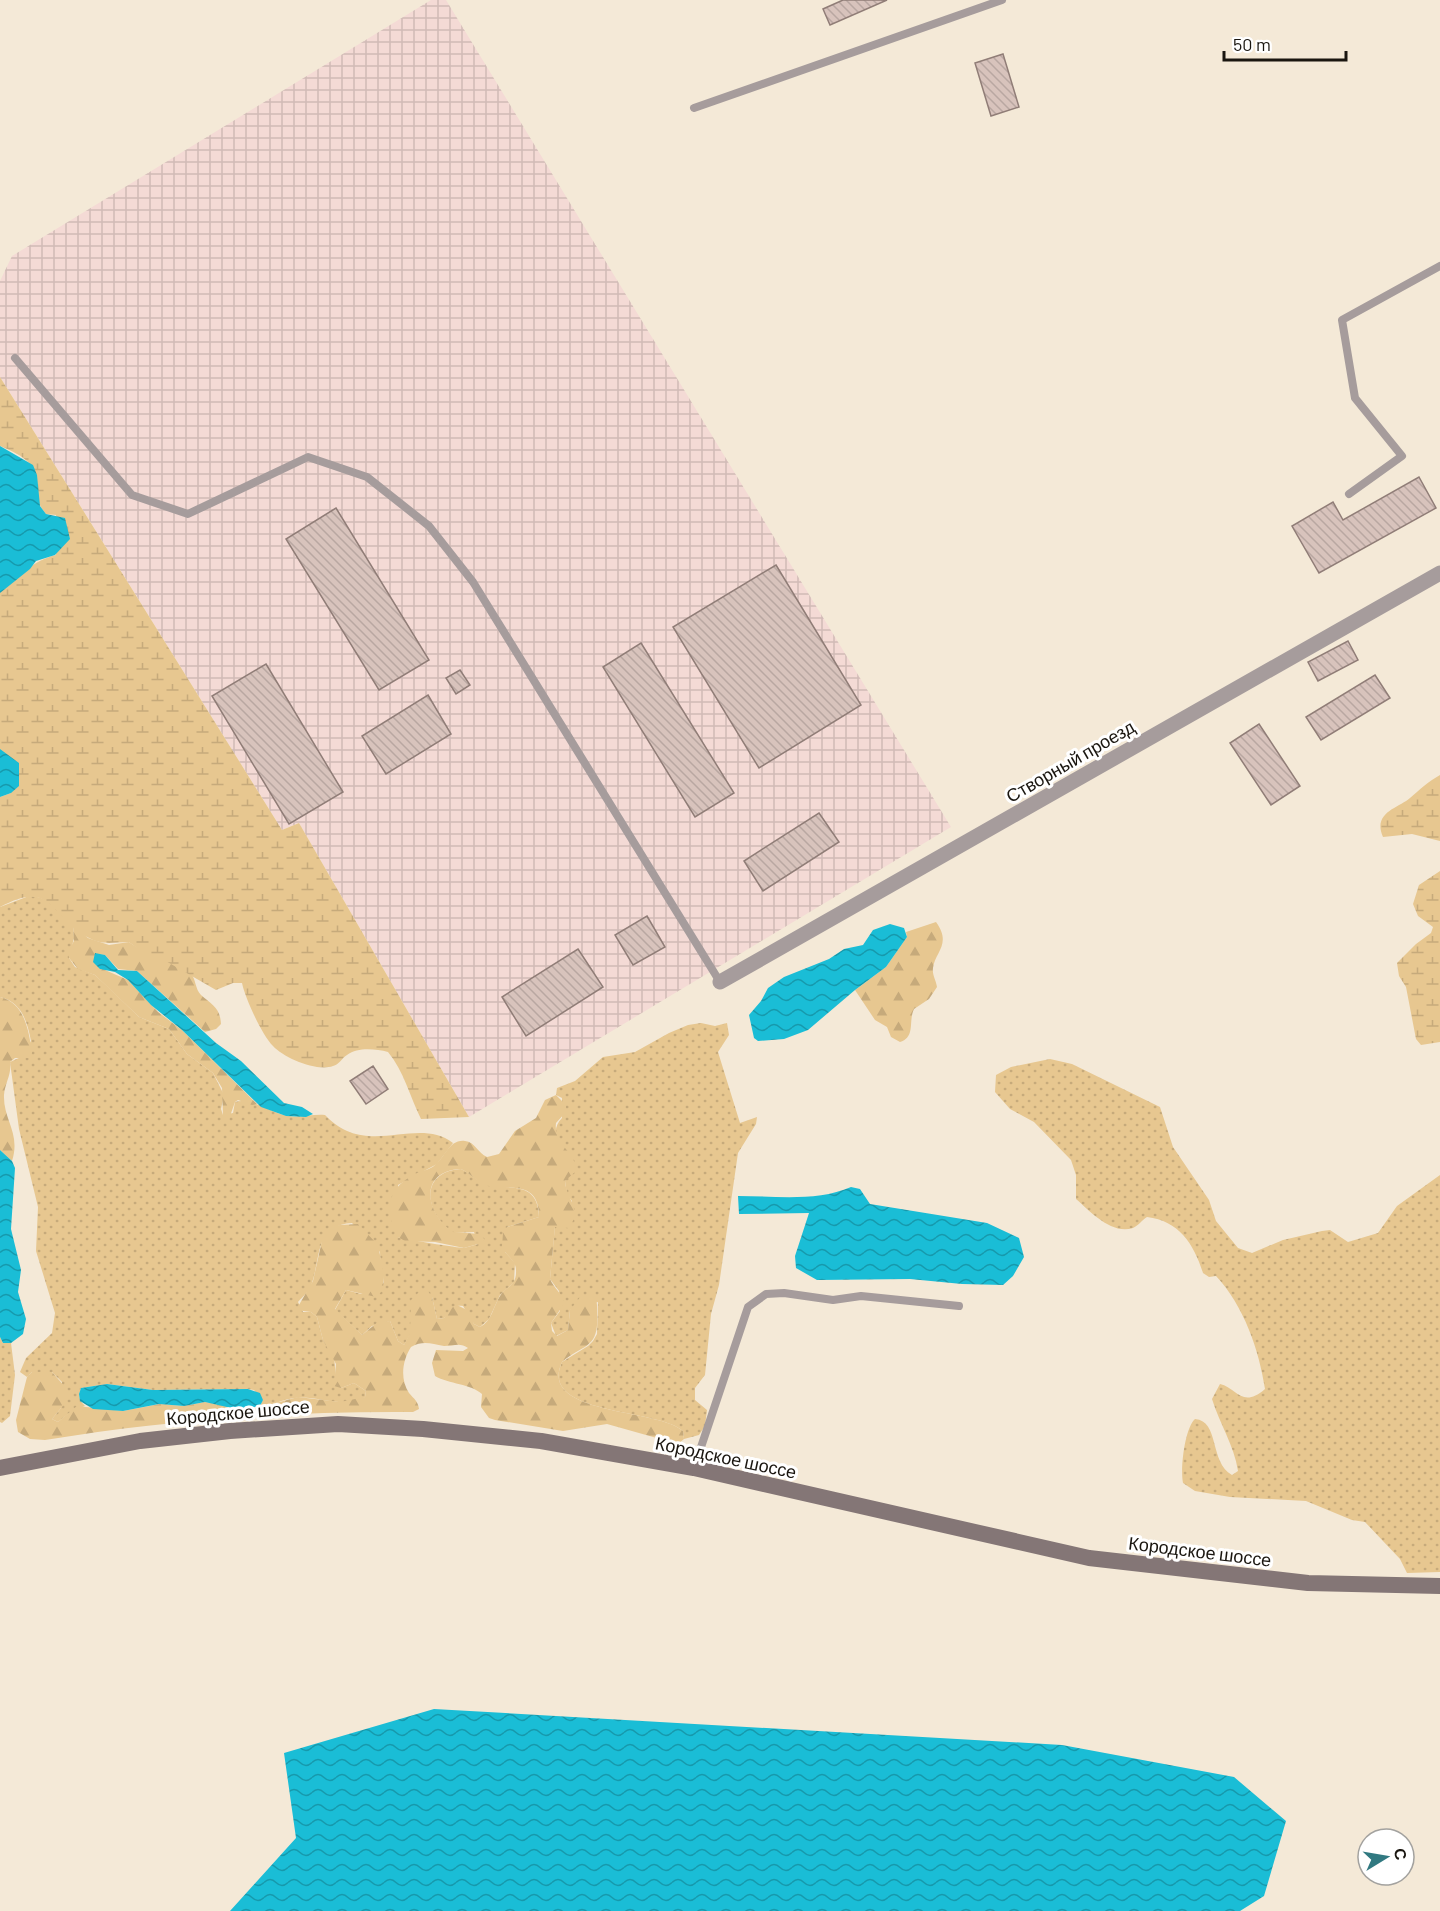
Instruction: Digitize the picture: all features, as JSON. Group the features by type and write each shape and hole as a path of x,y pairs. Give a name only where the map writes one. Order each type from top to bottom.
{"main road":[{"name":"Кородское шоссе","path":"0,1468 140,1441 230,1431 338,1424 423,1429 541,1441 694,1468 1089,1558 1308,1583 1440,1586"}],"street":[{"name":"Створный проезд","path":"720,982 1440,573"}],"lane":[{"path":"694,108 1002,0"},
{"path":"1349,494 1401,456 1355,398 1342,320 1440,266"},
{"path":"15,358 132,495 188,514 308,457 367,477 429,526 473,582 720,982"},
{"path":"694,1468 748,1307 754,1300 766,1294 784,1293 832,1300 861,1296 959,1306"}],"shaded area":[{"path":"431,0 446,0 951,827 469,1117 299,823 282,830 0,377 0,281 12,256"}],"green space":[{"path":"0,377 282,830 299,823 469,1117 421,1119 403,1076 388,1052 361,1050 351,1052 335,1065 318,1067 301,1063 278,1051 264,1034 250,1007 242,983 233,983 216,990 164,960 146,955 129,942 108,943 93,940 75,929 41,898 17,899 0,907 0,797 11,793 0,749 0,593 33,565 56,555 56,515 46,514 40,504 34,470 28,462 18,454 0,446"},
{"path":"1440,775 1440,841 1412,834 1383,837 1381,822 1384,816"},
{"path":"1440,871 1440,1042 1421,1045 1416,1039 1406,987 1399,976 1397,963 1431,933 1433,927 1418,916 1413,904 1419,885"},
{"path":"29,896 48,902 73,925 74,938 69,958 75,967 95,975 139,1017 169,1029 187,1054 213,1073 224,1095 221,1109 223,1115 233,1113 235,1102 241,1101 254,1103 288,1116 325,1115 341,1128 358,1134 374,1136 423,1133 439,1136 453,1143 437,1164 398,1185 398,1237 464,1248 478,1244 474,1232 453,1233 436,1215 430,1195 432,1186 447,1172 461,1169 486,1184 529,1192 538,1205 539,1217 507,1227 505,1252 515,1263 514,1282 500,1295 489,1319 480,1327 474,1324 463,1306 459,1306 454,1307 444,1318 437,1319 432,1297 404,1345 398,1341 390,1321 372,1326 362,1335 335,1310 346,1290 361,1294 384,1283 380,1252 352,1223 340,1225 331,1229 325,1236 311,1286 298,1302 303,1312 311,1312 317,1317 323,1340 334,1357 336,1377 341,1388 354,1383 366,1391 365,1397 348,1402 295,1398 260,1406 263,1400 254,1390 248,1389 153,1390 107,1384 81,1388 80,1398 85,1406 72,1411 58,1422 52,1419 61,1408 62,1382 52,1372 32,1372 27,1377 20,1372 26,1358 52,1333 55,1313 36,1251 38,1207 19,1129 10,1062 21,1057 31,1041 22,1013 13,1003 0,997 0,907"},
{"path":"936,922 943,936 933,968 937,987 929,999 914,1009 910,1033 905,1040 900,1042 891,1037 887,1027 875,1020 855,990 886,967 907,937 906,932"},
{"path":"73,925 88,938 109,945 129,942 191,974 199,993 215,1007 219,1014 221,1024 216,1029 205,1032 137,971 118,969 105,955 95,954 105,970 128,980 158,1012 182,1030 257,1104 252,1105 238,1100 235,1102 229,1119 223,1115 222,1088 213,1073 187,1054 169,1029 139,1017 95,975 78,969 69,958 68,952 74,941"},
{"path":"0,997 14,1004 23,1016 32,1053 28,1058 15,1058 10,1062 4,1104 13,1134 12,1161 0,1150"},
{"path":"701,1023 715,1026 727,1023 729,1035 718,1052 740,1123 757,1117 756,1124 738,1153 719,1285 711,1314 705,1375 695,1388 695,1400 707,1410 705,1426 699,1435 684,1439 683,1431 670,1424 583,1401 567,1392 559,1380 562,1362 588,1346 597,1334 598,1302 570,1310 568,1330 556,1336 551,1323 560,1311 559,1291 550,1279 555,1226 562,1226 572,1201 567,1195 565,1181 569,1174 570,1155 562,1147 556,1133 558,1123 562,1118 562,1098 556,1095 557,1088 575,1081 603,1057 635,1052 669,1033 688,1025"},
{"path":"1050,1059 1072,1064 1160,1107 1173,1147 1209,1200 1216,1221 1238,1248 1252,1253 1283,1240 1322,1231 1330,1230 1348,1242 1378,1233 1397,1206 1440,1175 1440,1572 1407,1573 1400,1559 1365,1522 1352,1520 1306,1501 1230,1497 1195,1491 1183,1483 1184,1449 1188,1431 1195,1419 1203,1421 1208,1427 1225,1469 1232,1475 1238,1471 1212,1399 1220,1384 1245,1397 1257,1395 1265,1389 1259,1359 1249,1329 1235,1301 1216,1276 1209,1277 1203,1273 1195,1253 1184,1236 1168,1223 1158,1219 1147,1217 1135,1227 1125,1229 1109,1225 1094,1215 1076,1199 1076,1175 1071,1160 1034,1122 1010,1109 995,1092 996,1075 1011,1067"},
{"path":"556,1095 566,1105 566,1112 556,1123 556,1131 561,1143 573,1159 576,1171 565,1181 574,1209 573,1221 569,1228 555,1227 550,1279 564,1304 551,1323 552,1331 557,1336 568,1330 570,1310 581,1296 594,1296 597,1307 597,1326 592,1340 562,1362 559,1380 567,1392 583,1401 670,1424 683,1431 684,1439 678,1444 607,1424 563,1431 489,1418 481,1407 482,1394 472,1388 435,1376 432,1363 436,1350 463,1351 468,1348 460,1345 444,1346 428,1343 411,1347 404,1364 403,1376 406,1388 417,1402 419,1409 413,1412 320,1413 228,1418 137,1427 45,1440 30,1439 18,1432 16,1420 27,1377 32,1372 52,1372 66,1388 66,1402 52,1419 58,1422 77,1406 123,1411 160,1404 184,1406 205,1402 254,1409 298,1397 340,1402 365,1397 366,1391 354,1383 341,1388 334,1386 336,1364 323,1340 317,1317 311,1312 296,1310 313,1281 323,1236 333,1226 358,1224 378,1245 384,1275 383,1290 376,1297 346,1290 335,1309 362,1335 378,1322 390,1321 398,1341 404,1345 410,1333 411,1300 420,1291 428,1291 432,1297 437,1319 444,1318 451,1308 457,1305 469,1311 474,1324 480,1327 487,1321 500,1296 513,1283 516,1275 514,1263 502,1247 503,1233 507,1227 539,1217 538,1204 534,1196 520,1189 485,1185 461,1169 438,1177 432,1185 430,1194 436,1214 453,1232 480,1234 485,1240 464,1248 435,1242 405,1241 398,1237 391,1217 391,1199 400,1185 417,1173 438,1163 455,1143 468,1142 487,1157 499,1154 515,1131 536,1118 545,1100"},
{"path":"0,1337 3,1343 11,1343 15,1375 10,1416 2,1423 0,1422"}],"water":[{"path":"0,446 33,465 37,475 40,506 46,514 65,518 70,539 55,555 36,561 30,569 0,593"},
{"path":"0,749 19,763 19,786 11,793 0,797"},
{"path":"890,924 904,928 907,937 886,967 808,1030 784,1039 758,1041 754,1038 749,1015 768,988 784,977 829,959 844,949 863,945 873,930"},
{"path":"95,953 105,955 118,970 137,971 216,1043 241,1061 284,1103 302,1107 313,1114 306,1117 286,1116 261,1107 182,1030 151,1005 128,980 115,972 100,969 93,962"},
{"path":"0,1150 12,1161 15,1168 11,1229 21,1270 18,1292 26,1319 23,1334 11,1343 3,1343 0,1337"},
{"path":"851,1187 860,1189 870,1204 987,1223 1019,1238 1024,1257 1013,1276 1003,1285 910,1279 817,1280 796,1268 795,1256 809,1213 739,1214 738,1196 824,1195"},
{"path":"107,1384 153,1390 248,1389 260,1393 263,1400 260,1406 240,1410 205,1402 184,1406 159,1404 123,1411 93,1409 80,1401 81,1388"},
{"path":"434,1709 1062,1745 1234,1777 1286,1821 1264,1896 1240,1911 230,1911 296,1838 284,1753"}],"building":[{"path":"843,0 887,0 830,25 823,9"},
{"path":"1003,54 1019,107 991,116 975,63"},
{"path":"1419,477 1436,508 1319,573 1292,526 1333,502 1343,520"},
{"path":"336,508 429,660 379,690 286,539"},
{"path":"776,565 861,705 759,768 673,627"},
{"path":"1348,641 1358,660 1318,681 1308,662"},
{"path":"641,643 734,793 695,817 603,667"},
{"path":"266,664 343,792 289,824 212,696"},
{"path":"460,670 470,685 456,694 446,678"},
{"path":"1375,675 1390,698 1321,740 1306,717"},
{"path":"428,695 451,734 386,774 362,736"},
{"path":"1259,724 1300,786 1271,805 1230,743"},
{"path":"819,813 839,842 763,891 744,861"},
{"path":"647,916 665,947 633,965 615,935"},
{"path":"578,949 603,987 526,1036 502,997"},
{"path":"373,1066 388,1089 366,1104 350,1081"}]}
